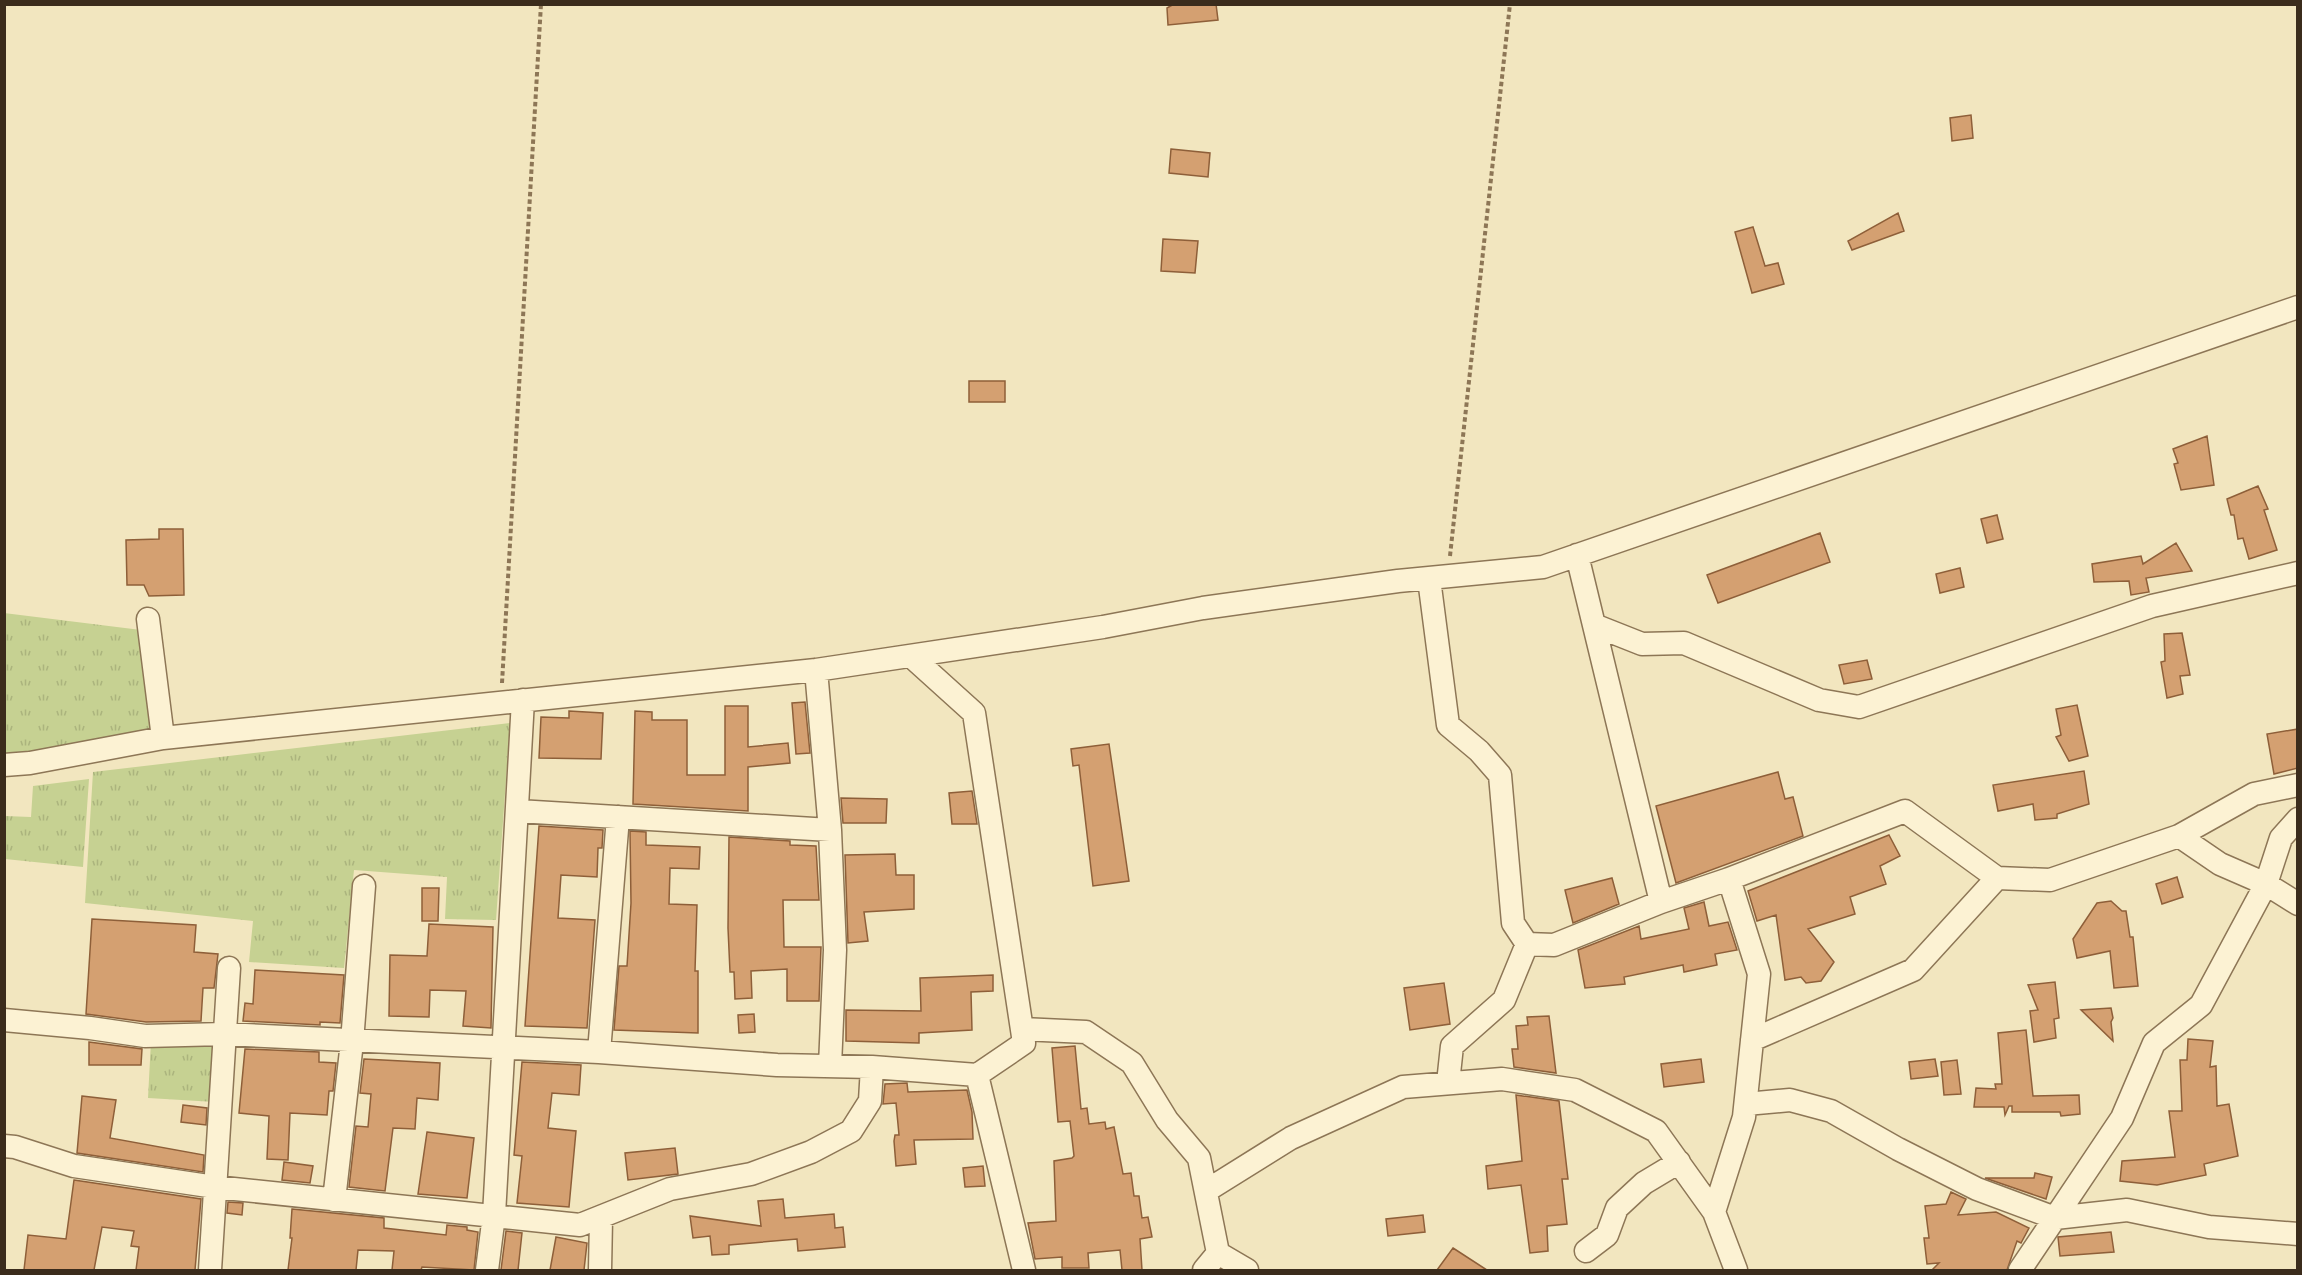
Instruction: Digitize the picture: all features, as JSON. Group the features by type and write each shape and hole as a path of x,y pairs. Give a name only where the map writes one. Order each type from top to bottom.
{"street":[{"path":"4,765 30,763 163,738 816,670 912,657 1203,609 1438,578 1543,567 2298,307"},
{"path":"1577,555 1661,902"},
{"path":"1594,626 1642,644 1684,643 1819,700 1859,707 2152,606 2298,573"},
{"path":"1438,578 1448,726 1479,751 1500,775 1513,923 1527,944"},
{"path":"148,619 163,738"},
{"path":"4,1020 145,1036 224,1034 352,1042 599,1052 777,1065 872,1067 977,1075 1024,1043 974,713 912,657"},
{"path":"816,670 830,830 835,950 830,1066"},
{"path":"487,1270 494,1215 518,811 512,701"},
{"path":"1527,944 1554,945 1661,902 1729,879 1905,812 1997,878 2050,880 2179,836 2254,794 2298,785"},
{"path":"518,811 830,830"},
{"path":"599,1052 618,818"},
{"path":"2020,1270 2122,1118 2154,1043 2201,1005 2266,884 2281,838 2298,819"},
{"path":"2179,836 2220,864 2266,884 2298,904"},
{"path":"1752,1040 1913,970 1997,878"},
{"path":"1714,1212 1744,1118 1759,974 1729,879"},
{"path":"334,1200 352,1042 364,886"},
{"path":"1448,1083 1452,1046 1504,1000 1527,944"},
{"path":"210,1270 229,968"},
{"path":"4,1008 28,1022"},
{"path":"1022,1029 1086,1032 1132,1063 1167,1120 1199,1158 1218,1253 1247,1270"},
{"path":"4,1146 15,1147 74,1166 215,1187 580,1225 601,1219 670,1189 751,1174 811,1152 851,1131 870,1101 872,1067"},
{"path":"977,1075 1024,1270"},
{"path":"1206,1191 1291,1138 1403,1088 1502,1079 1575,1090 1656,1131 1714,1212 1736,1270"},
{"path":"1746,1104 1790,1101 1831,1110 1898,1149 1977,1189 2055,1218 2127,1210 2209,1227 2298,1234"},
{"path":"1586,1251 1607,1235 1617,1208 1644,1183 1678,1162"},
{"path":"600,1270 601,1219"},
{"path":"1204,1270 1218,1253"}],"path":[{"path":"512,701 541,4"},
{"path":"1438,578 1510,4"}],"green space":[{"path":"4,613 141,630 152,734 5,757"},
{"path":"510,723 496,920 445,919 447,877 354,870 344,968 249,962 253,921 85,903 93,772"},
{"path":"89,779 83,867 5,859 5,816 31,817 33,786"},
{"path":"151,1041 218,1044 215,1102 148,1098"}],"building":[{"path":"1174,4 1216,4 1218,20 1168,25 1167,8"},
{"path":"1971,115 1973,138 1952,141 1950,118"},
{"path":"1171,149 1210,153 1208,177 1169,173"},
{"path":"1898,213 1904,231 1852,250 1848,241"},
{"path":"1753,227 1765,266 1778,263 1784,284 1752,293 1735,232"},
{"path":"1163,239 1198,241 1195,273 1161,271"},
{"path":"969,381 1005,381 1005,402 969,402"},
{"path":"2207,436 2214,485 2181,490 2174,464 2178,463 2173,449"},
{"path":"2258,486 2268,509 2264,510 2277,550 2249,559 2243,538 2238,539 2234,515 2231,515 2227,499"},
{"path":"1997,515 2003,539 1987,543 1981,519"},
{"path":"159,529 183,529 184,595 149,596 144,585 127,585 126,540 159,539"},
{"path":"1820,533 1830,562 1718,603 1707,575"},
{"path":"2176,543 2192,571 2146,578 2149,592 2131,595 2129,581 2094,582 2092,564 2141,556 2143,564"},
{"path":"1960,568 1964,587 1940,593 1936,574"},
{"path":"2182,633 2190,675 2180,676 2183,694 2167,698 2161,662 2165,661 2164,634"},
{"path":"1867,660 1872,679 1844,684 1839,665"},
{"path":"805,702 810,753 796,754 792,703"},
{"path":"2077,705 2088,756 2069,761 2056,737 2061,735 2056,709"},
{"path":"725,706 748,706 748,747 788,743 790,763 748,767 748,811 633,804 635,711 652,712 652,720 687,720 687,775 725,775"},
{"path":"569,711 603,713 601,759 539,758 541,717 569,718"},
{"path":"2298,729 2298,768 2274,774 2267,734"},
{"path":"1109,744 1129,881 1093,886 1079,765 1073,766 1071,749"},
{"path":"2084,771 2089,804 2057,814 2057,818 2035,820 2033,804 1998,811 1993,785"},
{"path":"1778,772 1785,799 1793,797 1803,836 1676,883 1656,806"},
{"path":"972,791 977,824 952,824 949,793"},
{"path":"841,798 887,799 886,823 843,823"},
{"path":"539,826 603,830 602,848 598,848 597,877 561,875 558,918 595,920 587,1028 525,1026"},
{"path":"630,831 646,832 646,845 700,847 699,869 670,868 669,904 697,905 695,971 698,971 698,1033 614,1030 619,966 627,966 631,903"},
{"path":"1889,835 1900,856 1880,866 1886,884 1850,897 1855,914 1808,929 1834,962 1821,981 1806,983 1801,977 1785,980 1776,915 1757,921 1748,891"},
{"path":"729,837 790,841 790,845 816,846 819,900 783,900 784,947 821,947 819,1001 787,1001 787,969 751,971 752,998 735,999 734,972 730,972 728,928"},
{"path":"895,854 896,875 914,875 914,909 864,912 868,941 848,943 845,855"},
{"path":"2177,877 2183,897 2162,904 2156,884"},
{"path":"1612,878 1619,904 1573,923 1565,890"},
{"path":"422,888 439,888 438,921 422,921"},
{"path":"2111,901 2122,911 2126,911 2130,937 2133,937 2138,986 2114,988 2110,951 2077,958 2073,939 2097,903"},
{"path":"1704,902 1709,926 1728,922 1737,950 1715,954 1717,965 1684,972 1683,965 1624,977 1625,984 1585,988 1578,950 1639,926 1641,939 1689,929 1684,908"},
{"path":"92,919 196,925 194,952 218,954 214,988 203,988 201,1021 146,1022 86,1014"},
{"path":"429,924 493,927 491,1028 463,1026 466,991 430,990 429,1017 389,1016 390,955 427,956"},
{"path":"255,970 344,975 340,1023 320,1022 320,1025 243,1021 245,1003 253,1004"},
{"path":"993,975 993,991 971,992 972,1030 919,1033 919,1043 846,1041 846,1010 921,1011 920,978"},
{"path":"2055,982 2059,1018 2054,1019 2056,1038 2034,1042 2030,1011 2038,1010 2028,985"},
{"path":"1444,983 1450,1024 1410,1030 1404,988"},
{"path":"2111,1008 2113,1018 2111,1022 2113,1041 2081,1010"},
{"path":"754,1014 755,1032 739,1033 738,1015"},
{"path":"1549,1016 1556,1073 1514,1067 1512,1049 1518,1049 1516,1026 1528,1025 1527,1017"},
{"path":"2026,1030 2033,1096 2079,1095 2080,1114 2061,1116 2060,1112 2012,1112 2012,1106 2009,1106 2005,1115 2004,1107 1974,1107 1976,1088 1996,1089 1995,1084 2002,1084 1998,1033"},
{"path":"2188,1039 2213,1041 2210,1067 2216,1066 2217,1106 2229,1104 2238,1156 2204,1164 2206,1175 2157,1185 2120,1181 2122,1161 2175,1157 2169,1111 2182,1111 2180,1060 2187,1060"},
{"path":"89,1042 142,1049 141,1065 89,1065"},
{"path":"1075,1046 1081,1109 1087,1108 1089,1124 1105,1122 1106,1129 1114,1127 1123,1174 1131,1173 1134,1196 1139,1196 1142,1218 1148,1217 1152,1237 1140,1239 1142,1270 1122,1270 1120,1250 1088,1253 1089,1268 1062,1268 1062,1257 1035,1259 1028,1223 1056,1221 1054,1161 1074,1156 1070,1121 1058,1122 1052,1048"},
{"path":"245,1049 319,1052 319,1062 336,1063 333,1091 329,1091 327,1115 290,1113 288,1160 267,1159 269,1116 239,1113"},
{"path":"364,1059 440,1063 438,1100 417,1098 415,1129 393,1128 385,1191 349,1187 356,1126 368,1127 371,1094 360,1093"},
{"path":"1701,1059 1704,1082 1664,1087 1661,1064"},
{"path":"1935,1059 1938,1076 1911,1079 1909,1062"},
{"path":"1957,1060 1961,1094 1944,1095 1941,1062"},
{"path":"522,1062 581,1065 579,1095 552,1093 548,1128 576,1131 569,1207 517,1203 522,1156 514,1155"},
{"path":"907,1083 908,1092 967,1090 972,1112 973,1139 914,1140 916,1164 896,1166 894,1141 895,1135 899,1135 896,1103 883,1104 885,1084"},
{"path":"1516,1095 1559,1101 1568,1179 1562,1179 1567,1224 1547,1226 1548,1251 1530,1253 1521,1185 1488,1189 1486,1166 1522,1161"},
{"path":"82,1096 116,1100 110,1138 204,1155 203,1172 77,1153"},
{"path":"183,1105 207,1108 206,1125 181,1122"},
{"path":"427,1132 474,1138 467,1198 418,1194"},
{"path":"675,1148 678,1174 628,1180 625,1153"},
{"path":"284,1162 313,1166 310,1183 282,1180"},
{"path":"983,1166 985,1186 965,1187 963,1168"},
{"path":"2035,1173 2052,1177 2046,1199 1985,1178 2034,1178"},
{"path":"74,1180 201,1199 195,1270 136,1270 139,1247 131,1246 134,1231 102,1227 94,1270 24,1270 28,1235 66,1239"},
{"path":"1951,1192 1966,1199 1958,1215 1996,1212 2029,1228 2021,1243 2017,1241 2007,1270 1932,1270 1939,1263 1927,1264 1924,1238 1929,1238 1925,1206 1946,1204"},
{"path":"783,1199 785,1218 834,1214 835,1228 843,1227 845,1247 798,1251 797,1239 729,1245 729,1254 712,1255 710,1236 693,1238 690,1216 761,1226 758,1201"},
{"path":"228,1202 243,1203 242,1215 227,1213"},
{"path":"292,1209 384,1218 384,1228 446,1235 447,1225 467,1227 467,1230 478,1232 474,1270 422,1267 421,1270 392,1270 394,1251 358,1250 356,1270 288,1270 292,1238 290,1238"},
{"path":"1423,1215 1425,1232 1388,1236 1386,1219"},
{"path":"506,1231 522,1233 518,1270 501,1270"},
{"path":"2111,1232 2114,1252 2060,1256 2058,1237"},
{"path":"556,1237 587,1243 584,1270 550,1270"},
{"path":"1453,1248 1487,1270 1437,1270"}]}
